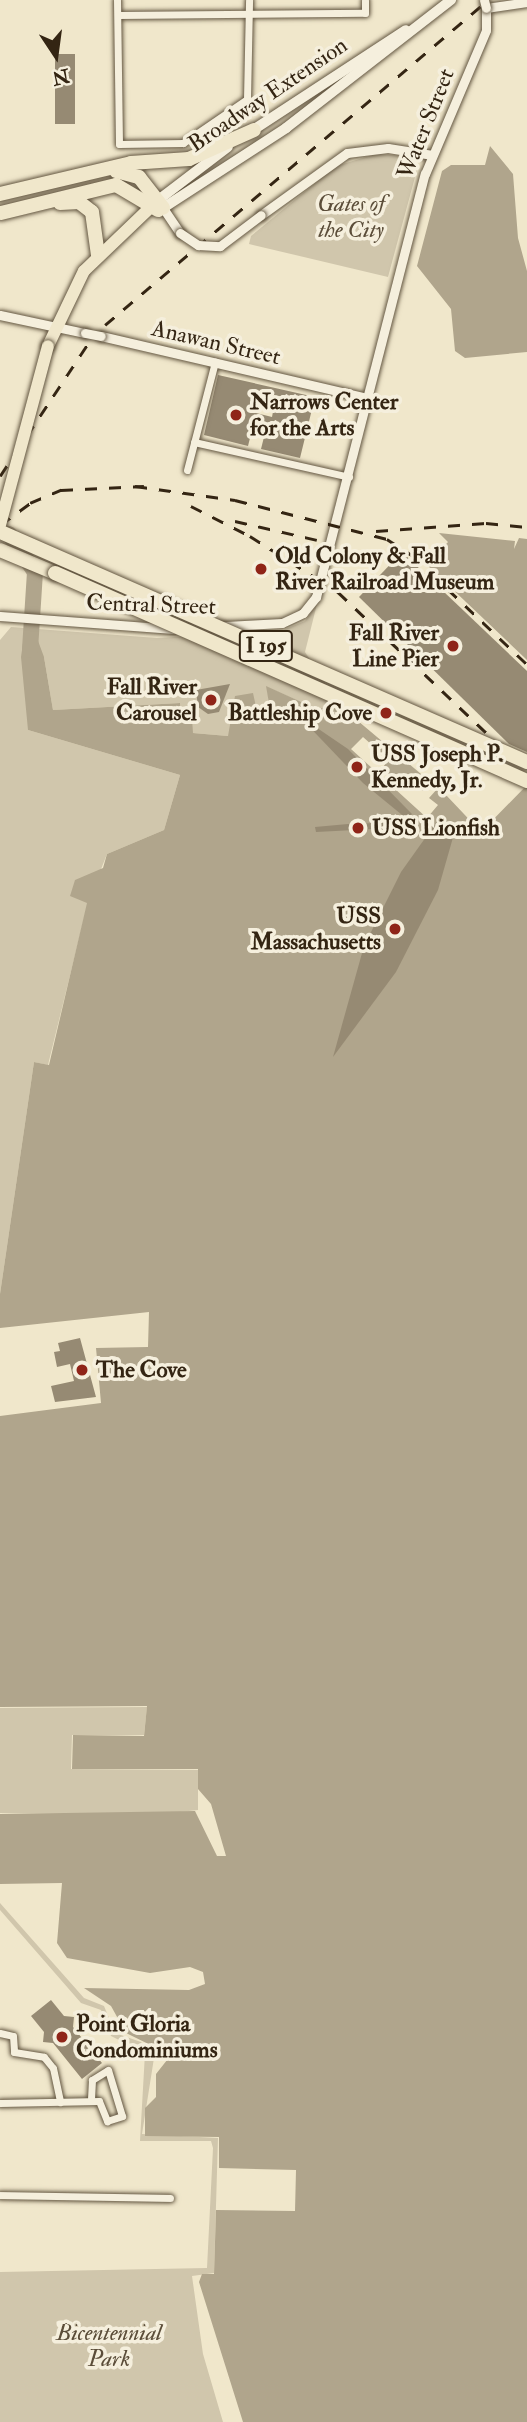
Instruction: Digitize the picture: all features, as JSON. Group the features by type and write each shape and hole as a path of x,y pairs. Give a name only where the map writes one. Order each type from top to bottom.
{"highway":[{"path":"0,194 131,163 189,159 254,130"},
{"path":"101,172 135,174 157,206"},
{"path":"1,213 116,185 157,206"},
{"path":"1,213 79,202 96,222 98,255"},
{"name":"Broadway Extension","path":"0,525 48,346 72,289 98,255 157,206"},
{"name":"I 195","path":"0,532 527,762"},
{"name":"I 195","path":"0,550 527,781"},
{"path":"0,558 55,573"}],"main road":[{"name":"Broadway Extension","path":"157,206 286,128 451,0"},
{"name":"Broadway Extension","path":"157,206 254,130 430,16"}],"street":[{"path":"117,0 119,144 183,143 247,99 249,0"},
{"path":"118,15 365,12 365,0"},
{"path":"485,4 527,2"},
{"name":"Water Street","path":"300,615 323,581 408,229 432,155 486,30 485,4"},
{"path":"157,206 180,233 198,245 220,246 347,153 388,148 432,155"},
{"name":"Anawan Street","path":"0,315 368,398"},
{"path":"187,470 215,362"},
{"path":"194,442 350,477"},
{"name":"Central Street","path":"4,616 150,629 270,625 300,615"},
{"path":"0,2033 13,2036 14,2052 44,2057 53,2068 60,2102"},
{"path":"0,2103 99,2101 107,2121 121,2116 108,2070 92,2080 91,2101"},
{"path":"0,2195 170,2198"}],"green space":[{"name":"Gates of the City","path":"376,154 408,156 418,166 388,277 249,244 251,236 336,166"},
{"path":"317,604 305,652 339,705 317,709 267,687 271,715 258,716 228,736 193,733 181,719 180,703 53,710 44,657 28,730 180,775 164,830 107,854 88,902 48,1065 34,1062 0,1294 0,640 11,627 157,638 281,631 305,621"},
{"path":"147,1707 144,1735 72,1735 71,1769 198,1770 198,1810 152,1815 0,1813 0,1708"},
{"name":"Bicentennial Park","path":"0,1903 84,1998 104,2006 115,2033 141,2042 154,2058 142,2134 218,2138 214,2273 192,2276 203,2354 223,2422 0,2422 0,2272 207,2268 213,2148 211,2141 140,2141 145,2053 111,2036 101,2010 81,2003 0,1910"}],"shaded area":[{"path":"490,146 513,174 518,238 527,271 527,352 465,358 455,351 451,309 417,266 442,171 451,165 485,165"},
{"path":"439,533 515,541 514,549 519,538 527,539 527,660 427,565 448,542"},
{"path":"25,629 34,630 44,657 53,710 180,703 181,719 192,719 193,733 228,736 235,696 253,693 258,716 271,715 266,686 317,709 339,705 446,795 481,832 527,785 527,2422 243,2422 199,2282 202,2274 214,2274 216,2210 295,2211 296,2170 219,2168 219,2137 145,2136 145,2108 156,2097 156,2074 171,2055 126,2033 111,2006 84,1988 189,1990 205,1984 203,1972 190,1967 150,1973 67,1958 57,1943 62,1883 0,1884 0,1814 195,1811 217,1856 226,1856 211,1804 198,1789 198,1769 72,1769 73,1735 144,1736 147,1706 0,1707 0,1416 101,1403 96,1348 148,1347 149,1312 0,1328 0,1294 34,1062 49,1065 87,903 70,896 75,880 103,868 107,854 164,830 180,775 28,730 21,657"}],"pier":[{"path":"363,737 389,760 382,768 404,789 412,781 423,791 431,782 438,788 429,798 438,805 427,818 351,749"}],"building":[{"path":"55,54 75,54 75,124 55,124"},
{"name":"Narrows Center for the Arts","path":"218,375 315,397 300,458 261,449 265,433 252,430 248,446 204,435","holes":["260,398 275,401 272,417 256,413"]},
{"name":"Fall River Line Pier","path":"402,552 527,671 527,752 509,744 359,597"},
{"name":"Fall River Carousel","path":"230,684 219,712 208,714 198,707 196,690"},
{"name":"USS Joseph P. Kennedy, Jr.","path":"298,715 348,749 412,814 407,819 363,783"},
{"name":"USS Massachusetts","path":"438,820 456,827 438,890 396,972 333,1057 364,946 401,872"},
{"path":"408,822 409,826 393,828 316,832 315,827 348,824"},
{"name":"The Cove","path":"80,1338 96,1397 55,1402 51,1386 74,1381 70,1364 57,1367 54,1352 60,1351 58,1343"},
{"name":"Point Gloria Condominiums","path":"51,2000 64,2016 74,2017 73,2027 102,2063 82,2079 53,2043 43,2042 44,2032 31,2016"}],"waterway":[{"path":"9,534 35,572 30,650"}],"railway":[{"path":"105,325 488,0"},
{"path":"0,476 89,342"},
{"path":"135,486 235,500 387,539 413,556 527,664"},
{"path":"0,525 30,503 61,490 144,486"},
{"path":"191,506 250,536 338,592 517,762"},
{"path":"235,521 317,540"},
{"path":"376,531 486,523 527,527"}],"place":[{"name":"Narrows Center for the Arts","path":"236,415"},
{"name":"Old Colony & Fall River Railroad Museum","path":"261,569"},
{"name":"Fall River Line Pier","path":"453,646"},
{"name":"Fall River Carousel","path":"211,700"},
{"name":"Battleship Cove","path":"386,713"},
{"name":"USS Joseph P. Kennedy, Jr.","path":"357,767"},
{"name":"USS Lionfish","path":"358,828"},
{"name":"USS Massachusetts","path":"395,929"},
{"name":"The Cove","path":"82,1370"},
{"name":"Point Gloria Condominiums","path":"62,2037"}]}
